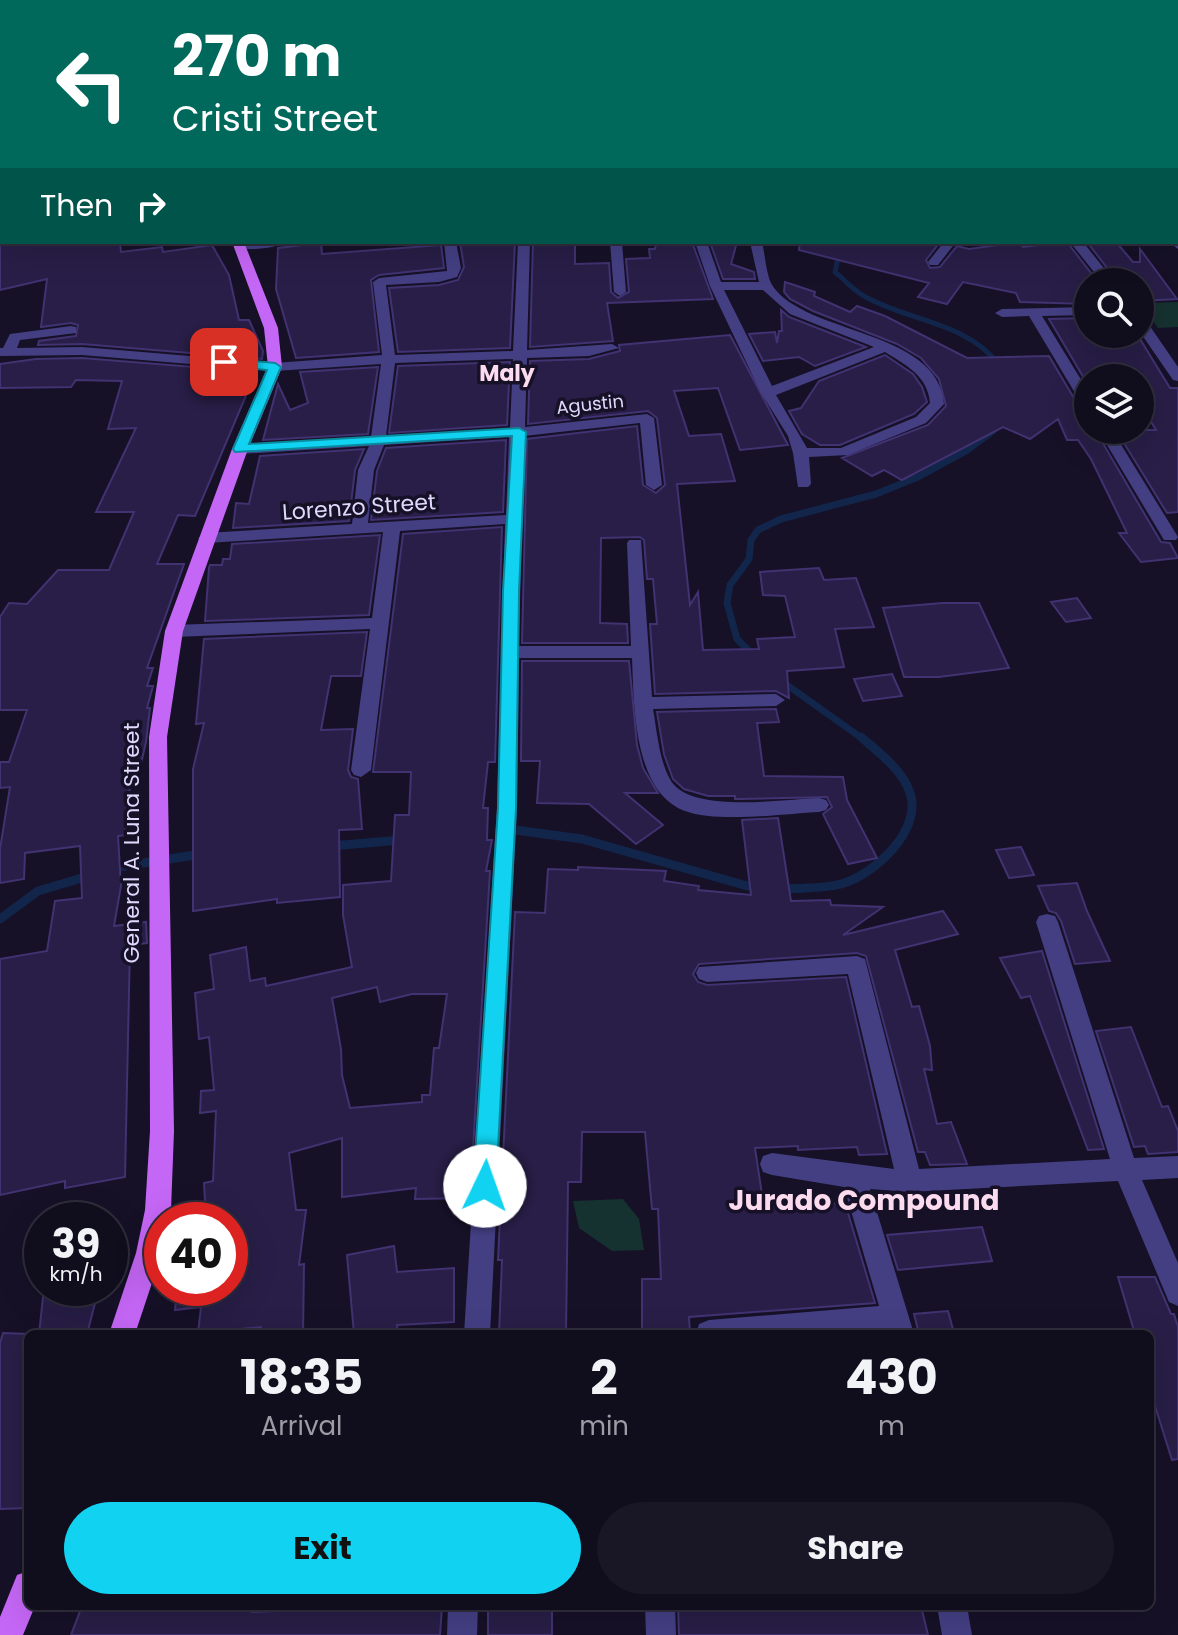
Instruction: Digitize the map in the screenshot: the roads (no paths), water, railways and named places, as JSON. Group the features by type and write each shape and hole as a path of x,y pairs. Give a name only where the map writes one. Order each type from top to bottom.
{"main road":[{"path":"238,244 271,328 275,367"},
{"name":"General A. Luna Street","path":"123,1330 149,1253 158,1210 162,1131 158,737 174,631 240,449 275,367"},
{"path":"8,1635 24,1596"}],"street":[{"path":"0,222 0,228"},
{"path":"359,529 366,470 378,441 389,359 379,282 452,274 455,268 450,244"},
{"path":"477,1330 494,995 506,835 524,244"},
{"path":"616,244 620,292"},
{"path":"702,244 716,286 768,393 795,436 801,453 803,484"},
{"path":"756,244 766,286 795,311 886,347 916,365 936,387 937,404 921,420 843,452 801,453"},
{"path":"934,262 948,244"},
{"path":"1078,244 1097,268"},
{"path":"716,286 766,286"},
{"path":"1002,313 1074,312"},
{"path":"1034,314 1074,380"},
{"path":"4,352 15,337 71,330"},
{"path":"1154,342 1178,377"},
{"path":"768,393 886,347"},
{"path":"4,352 173,357 275,367 612,348"},
{"name":"Agustin","path":"519,432 647,418 654,485"},
{"path":"240,449 519,432"},
{"path":"1114,444 1170,537"},
{"name":"Lorenzo Street","path":"206,538 515,519"},
{"path":"361,770 392,527"},
{"path":"635,543 643,703 652,754 663,786 689,805 731,809 819,805"},
{"path":"174,631 381,623"},
{"path":"511,652 639,652"},
{"path":"643,703 776,700"},
{"path":"1047,922 1126,1172 1178,1293"},
{"path":"707,973 857,965 909,1181"},
{"path":"772,1164 854,1177 909,1181 1178,1167"},
{"path":"791,1330 900,1326 854,1177"},
{"path":"462,1635 463,1610"},
{"path":"660,1610 661,1635"},
{"path":"953,1610 957,1635"}],"waterway":[{"path":"852,244 838,258 835,272 853,288 881,304 970,339 998,364"},
{"path":"755,657 737,639 727,603 730,585 749,559 751,540 758,530 781,519 876,494 918,477 966,451 993,431"},
{"path":"780,680 863,739"},
{"path":"779,889 826,887 854,879 881,861 903,836 912,807 907,785 889,762 861,737"},
{"path":"515,830 582,839 758,889"},
{"path":"331,846 401,840"},
{"path":"112,868 201,854"},
{"path":"0,919 38,891 92,875"}],"district":[{"name":"Maly","path":"507,373"},
{"name":"Jurado Compound","path":"864,1200"}]}
